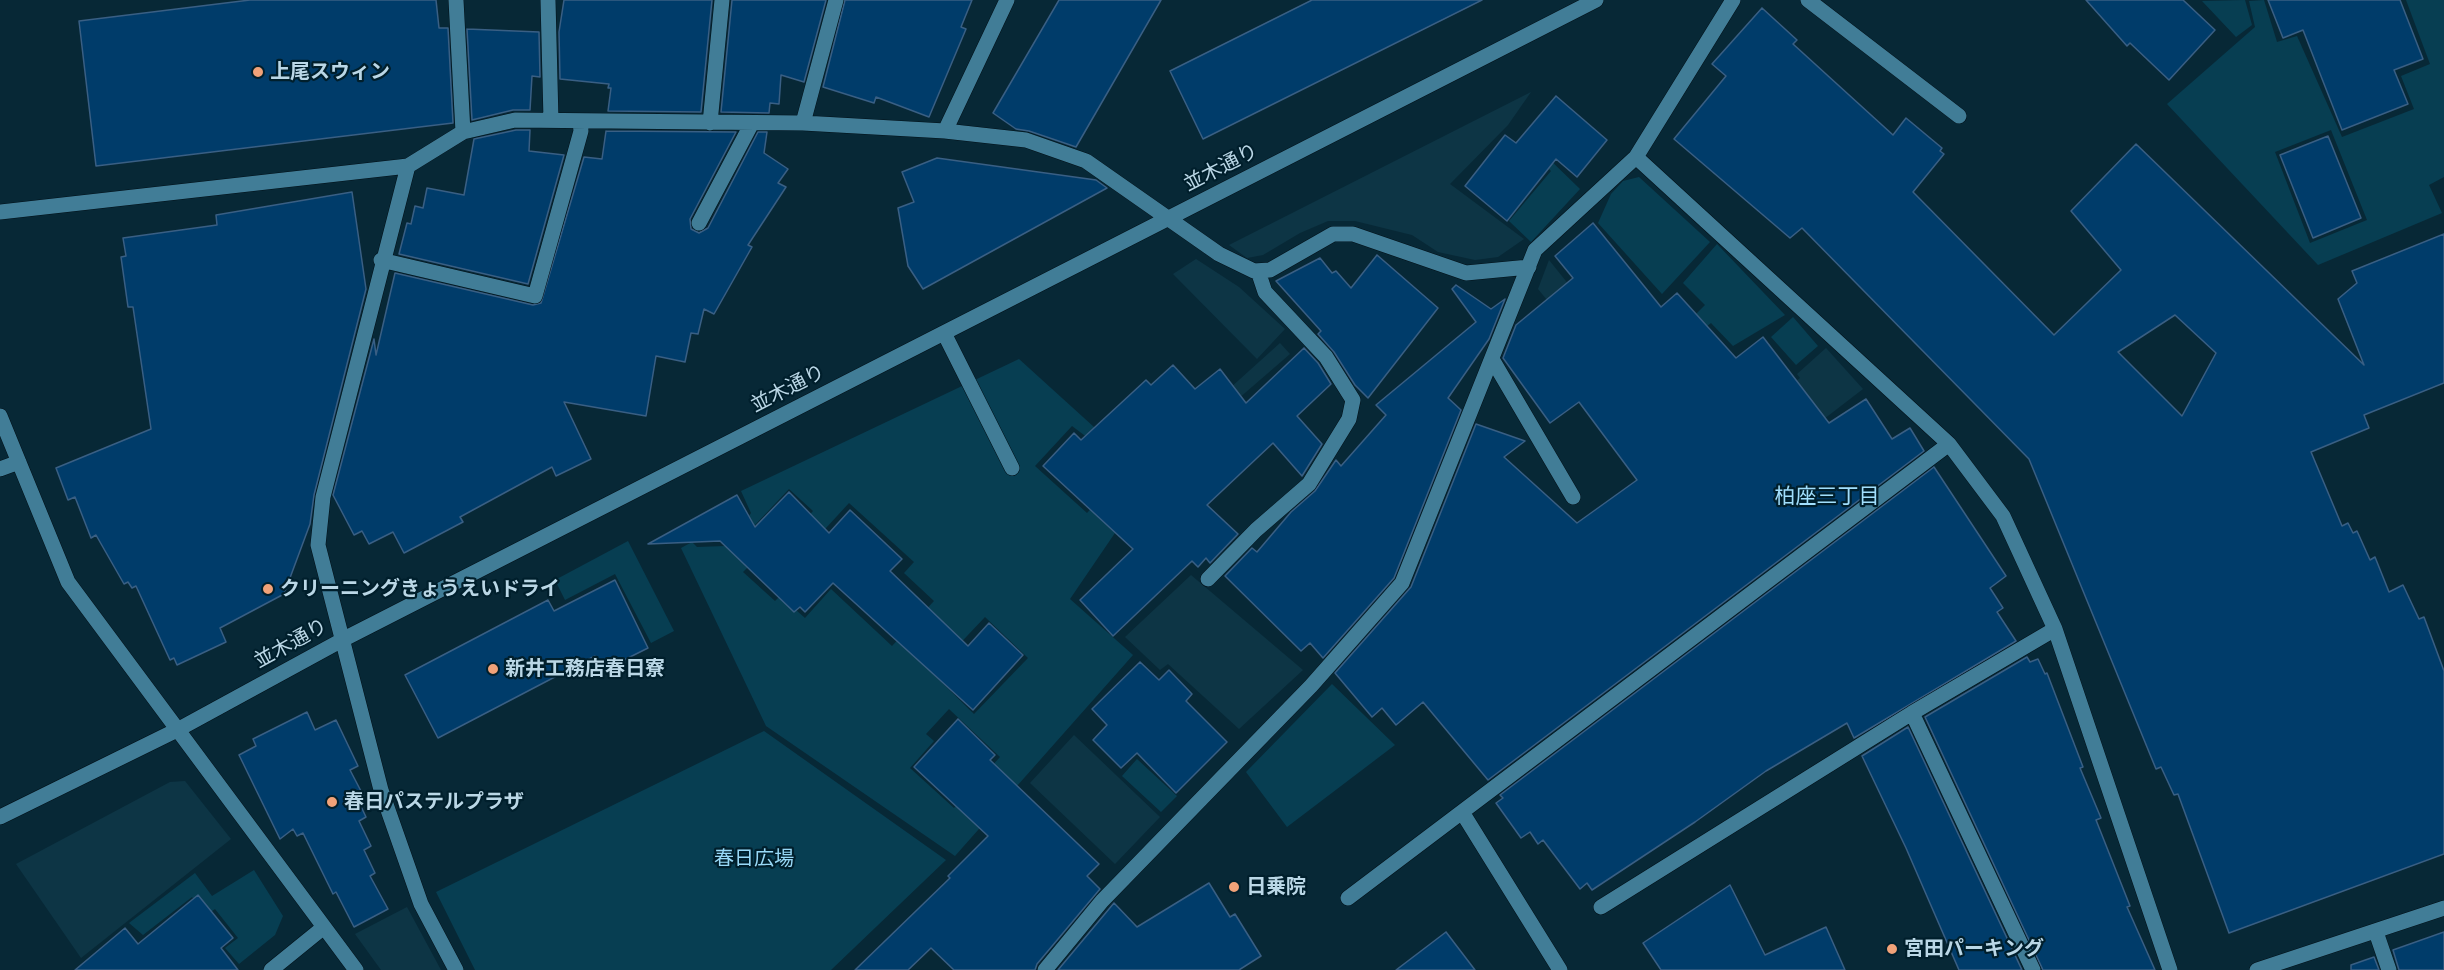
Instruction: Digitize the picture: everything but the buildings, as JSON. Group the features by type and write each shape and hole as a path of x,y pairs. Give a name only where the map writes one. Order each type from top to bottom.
{"street":[{"path":"456,0 463,132"},
{"path":"549,0 550,120"},
{"path":"710,123 722,0"},
{"path":"803,123 836,0"},
{"path":"945,131 1007,0"},
{"name":"並木通り","path":"0,817 179,729 344,639 1596,0"},
{"path":"1046,970 1102,902 1311,686 1402,583 1535,250 1636,157 1733,0"},
{"path":"1808,0 1959,116"},
{"path":"0,212 408,166 463,132 515,120 803,123 945,131 1026,140 1086,161 1219,254 1258,271 1270,270 1333,234 1353,234 1466,273 1529,267"},
{"path":"381,260 536,296 581,130 580,121"},
{"path":"699,223 752,123"},
{"path":"1636,157 1949,444 2003,516 2055,629 2170,970"},
{"path":"408,166 381,260 323,496 318,545 381,790 420,904 456,970"},
{"path":"1208,579 1256,530 1309,484 1349,419 1353,399 1326,357 1265,292 1258,271"},
{"path":"944,333 1012,468"},
{"path":"1492,359 1573,497"},
{"path":"0,416 68,582 356,970"},
{"path":"1348,898 1949,444"},
{"path":"0,469 19,462"},
{"path":"1601,907 1912,714 2055,629"},
{"path":"1912,714 2033,970"},
{"path":"1462,812 1560,970"},
{"path":"2257,970 2444,908"},
{"path":"271,970 324,927"},
{"path":"2376,932 2389,970"}],"shaded area":[{"path":"1531,92 1508,125 1450,184 1524,239 1498,257 1475,260 1438,252 1412,235 1355,221 1328,221 1300,233 1263,255 1247,258 1229,245"},
{"path":"1196,259 1239,287 1285,329 1257,359 1173,274"},
{"path":"1549,260 1594,316 1573,332 1538,289"},
{"path":"1280,343 1290,354 1238,399 1229,389"},
{"path":"1826,348 1863,389 1729,492 1706,452 1800,378 1797,374"},
{"path":"1191,575 1303,670 1239,729 1168,664 1160,670 1125,637"},
{"path":"1074,735 1160,817 1115,864 1030,783"},
{"path":"185,781 231,839 81,958 16,864 170,782"},
{"path":"407,907 441,970 381,970 355,934"}],"green space":[{"path":"2245,0 2252,25 2236,37 2202,1"},
{"path":"2264,0 2277,42 2297,36 2342,137 2414,109 2401,76 2430,64 2406,0 2444,0 2444,177 2429,185 2442,213 2318,265 2167,104 2255,27 2249,1","holes":["2331,130 2367,220 2310,243 2275,152"]},
{"path":"1546,156 1580,189 1531,242 1509,221 1551,171 1543,163"},
{"path":"1639,177 1710,242 1662,294 1598,223 1611,194 1623,181"},
{"path":"1717,244 1785,315 1733,346 1711,323 1701,331 1691,319 1705,305 1683,283"},
{"path":"1793,317 1818,346 1796,365 1771,337"},
{"path":"1019,359 1148,476 1117,530 1070,599 1133,655 955,856 766,726 681,548 692,542 697,547 726,546 734,539 751,513 741,491","holes":["1072,426 1128,468 1087,513 1035,466","789,489 813,511 788,539 803,553 849,503 914,562 904,573 934,601 892,646 831,589 805,618 780,596 775,601 743,572 756,559 777,548 754,526","985,617 1028,658 974,714 932,673","949,709 1000,757 954,808 910,768 934,741 926,734"]},
{"path":"628,541 674,631 651,643 615,574 565,600 555,580"},
{"path":"1332,684 1395,745 1287,827 1246,772"},
{"name":"春日広場","path":"764,731 946,860 831,970 475,970 436,892"},
{"path":"1137,759 1177,796 1161,812 1122,776"},
{"path":"254,870 283,916 275,935 239,964 225,948 238,938 215,909 206,915 192,897 143,935 129,923 195,873 212,896"}],"place":[{"name":"上尾スウィン","path":"258,72"},
{"name":"クリーニングきょうえいドライ","path":"268,589"},
{"name":"新井工務店春日寮","path":"493,669"},
{"name":"春日パステルプラザ","path":"332,802"},
{"name":"日乗院","path":"1234,887"},
{"name":"宮田パーキング","path":"1892,949"}],"district":[{"name":"柏座三丁目","path":"1827,497"}]}
